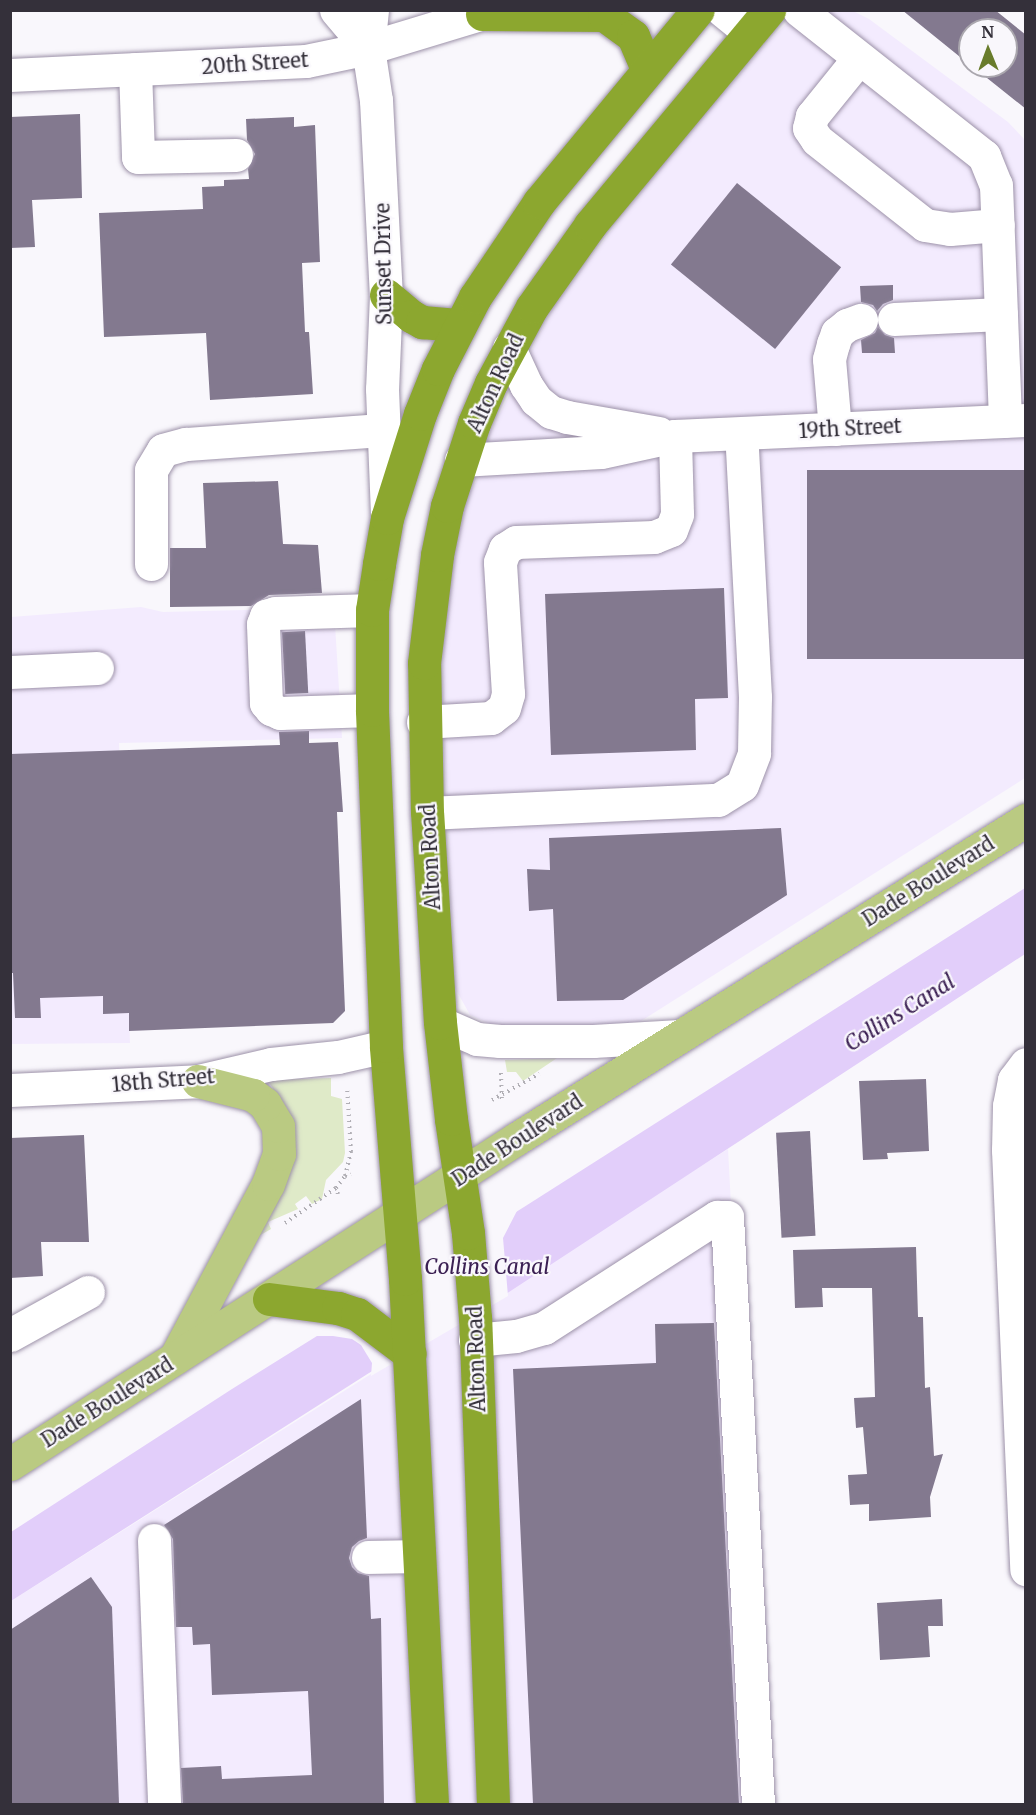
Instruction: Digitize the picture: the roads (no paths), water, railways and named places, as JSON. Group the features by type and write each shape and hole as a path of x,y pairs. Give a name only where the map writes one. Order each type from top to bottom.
{"highway":[{"path":"432,1804 405,1273 386,1046 372,710 372,610 387,518 420,414 438,369 460,325 519,230 647,69 698,10"},
{"path":"488,12 604,15 633,36 647,69"},
{"name":"Alton Road","path":"493,1804 475,1329 468,1233 440,1023 427,813 423,722 424,663 429,602 447,506 461,460 487,393 509,348 560,264 760,22"},
{"path":"386,295 411,316 422,322 460,325"},
{"path":"269,1299 338,1308 357,1314 409,1357"}],"main road":[{"name":"Dade Boulevard","path":"10,1464 680,1036 1026,820"},
{"path":"174,1360 272,1176 279,1154 278,1126 265,1104 253,1095 198,1081"}],"street":[{"path":"336,10 368,48"},
{"name":"Sunset Drive","path":"372,10 368,48 376,100 386,295 382,389 387,518"},
{"path":"722,10 760,22"},
{"path":"799,10 984,156 996,185 1001,314 1015,420"},
{"name":"20th Street","path":"10,75 293,62 368,48 488,12"},
{"path":"859,58 812,116 809,128 817,140 926,225 950,229 998,225"},
{"path":"135,69 138,157 236,155"},
{"path":"894,319 1001,314"},
{"path":"835,429 831,351 837,333 847,325 861,320"},
{"name":"19th Street","path":"509,348 526,385 536,400 551,412 567,417 675,436"},
{"name":"19th Street","path":"461,460 601,452 675,436 1015,420"},
{"path":"152,564 151,471 164,450 186,444 383,430"},
{"path":"427,813 718,800 742,784 754,753 755,697 741,434"},
{"path":"423,722 491,718 504,708 508,694 500,562 505,549 516,542 654,537 671,530 677,514 675,436"},
{"path":"372,610 275,613 266,616 263,624 267,703 271,710 280,713 372,710"},
{"path":"10,672 98,668"},
{"path":"440,1023 477,1039 500,1041 594,1041 680,1036"},
{"name":"18th Street","path":"10,1090 198,1081 271,1064 338,1057 386,1046"},
{"path":"1026,1064 1014,1080 1009,1106 1008,1150 1026,1570"},
{"path":"475,1329 516,1336 544,1328 717,1217 727,1216 758,1804"},
{"path":"10,1335 88,1292"},
{"path":"154,1540 164,1804"},
{"path":"368,1557 419,1556"}],"water":[{"name":"Collins Canal","path":"1025,888 1025,954 509,1292 369,1373 11,1601 11,1532 232,1389 524,1207"}]}
